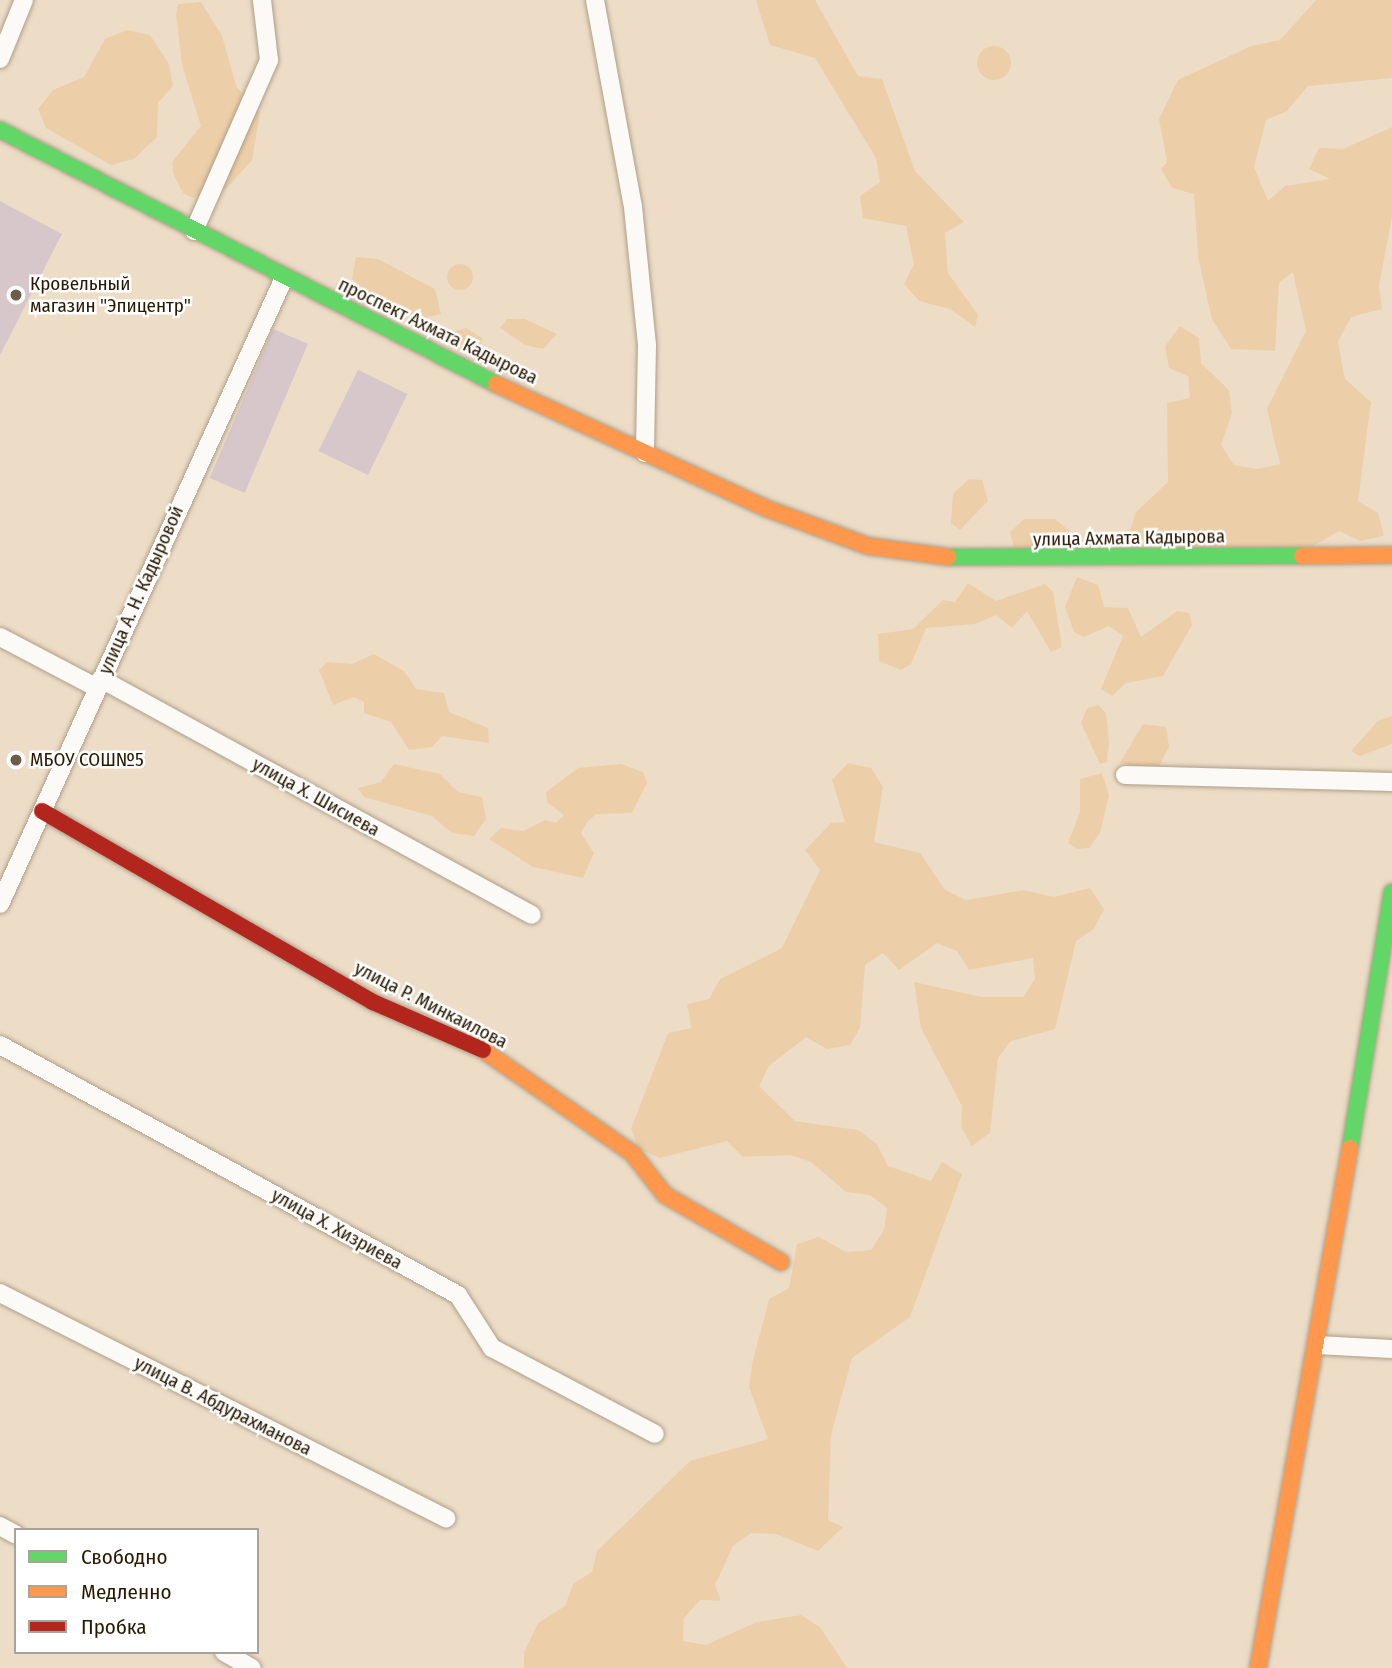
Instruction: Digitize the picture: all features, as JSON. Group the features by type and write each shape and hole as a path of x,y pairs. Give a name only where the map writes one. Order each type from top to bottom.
{"street":[{"path":"0,58 24,0"},
{"path":"194,231 269,60 262,0"},
{"path":"595,0 633,207 647,345 645,453"},
{"name":"проспект Ахмата Кадырова","path":"0,130 285,278 645,453 868,546"},
{"name":"улица А. Н. Кадыровой","path":"0,904 285,278"},
{"name":"улица Ахмата Кадырова","path":"868,546 969,559 1392,555"},
{"name":"улица Х. Шисиева","path":"0,637 99,684 532,915"},
{"path":"1125,775 1392,782"},
{"name":"улица Р. Минкаилова","path":"42,811 373,1002 487,1052 633,1154 665,1195 781,1262"},
{"path":"1258,1668 1317,1345 1392,891"},
{"name":"улица Х. Хизриева","path":"0,1045 458,1295 492,1348 655,1434"},
{"name":"улица В. Абдурахманова","path":"0,1293 446,1518"},
{"path":"1317,1345 1392,1349"},
{"path":"228,1654 252,1668"}],"shaded area":[{"path":"756,0 815,0 858,76 882,79 915,171 964,222 945,233 948,273 978,315 975,327 950,309 919,301 904,284 914,264 906,226 863,218 860,196 880,182 876,158 815,58 770,45"},
{"path":"1316,0 1392,0 1392,78 1308,86 1287,111 1266,120 1254,167 1268,201 1285,186 1330,179 1309,169 1319,148 1343,149 1392,127 1392,217 1379,286 1382,309 1351,317 1338,342 1345,379 1371,402 1358,501 1378,513 1384,536 1360,541 1339,531 1305,551 1164,548 1129,534 1136,512 1168,482 1167,403 1190,398 1188,376 1169,368 1165,346 1180,326 1199,338 1201,363 1229,390 1232,413 1221,445 1234,465 1257,469 1280,464 1267,409 1306,331 1293,272 1279,283 1275,351 1231,349 1212,319 1198,257 1194,194 1172,188 1161,169 1167,162 1159,119 1178,80 1251,46 1280,40"},
{"path":"201,2 222,36 236,86 260,113 252,160 226,189 193,198 183,193 173,173 172,162 201,126 182,65 176,14 178,4"},
{"path":"127,30 150,35 169,64 173,86 158,103 157,137 134,159 111,165 46,128 38,109 53,90 84,77 105,39"},
{"path":"994,46 1006,51 1011,63 1006,75 994,80 982,75 977,63 982,51"},
{"path":"356,257 378,259 435,289 441,314 421,319 375,298 352,279"},
{"path":"460,264 469,268 473,277 469,286 460,290 451,286 447,277 451,268"},
{"path":"507,319 525,319 557,334 543,349 525,345 500,328"},
{"path":"466,328 482,338 479,360 450,345 453,332"},
{"path":"969,479 982,480 988,501 960,530 951,523 953,494"},
{"path":"1024,519 1055,519 1073,534 1069,544 1015,553 1010,532"},
{"path":"1077,577 1098,585 1104,607 1128,608 1141,637 1177,611 1189,613 1192,625 1163,676 1126,683 1112,696 1101,689 1123,636 1109,626 1084,637 1074,632 1065,607"},
{"path":"968,583 996,601 1045,584 1053,592 1062,647 1051,652 1027,611 1012,628 996,615 975,624 926,628 911,664 901,670 879,661 878,634 913,629 943,600 955,602"},
{"path":"374,654 404,671 416,689 444,693 449,712 488,728 489,743 442,736 432,747 409,750 391,722 364,713 364,702 354,697 333,705 319,670 327,662 352,664"},
{"path":"1098,705 1106,713 1109,742 1107,762 1100,764 1081,723 1087,708"},
{"path":"1392,716 1392,744 1360,756 1351,751 1378,721"},
{"path":"1143,724 1166,727 1169,747 1158,768 1120,763"},
{"path":"848,763 871,768 883,787 874,842 920,853 945,890 966,900 1024,890 1054,897 1090,888 1104,909 1094,929 1076,941 1055,1029 1011,1041 998,1058 990,1133 972,1146 961,1127 962,1106 921,1028 914,982 982,997 1023,997 1035,979 1033,958 969,970 957,951 937,943 899,970 883,953 865,965 860,1028 850,1045 827,1049 806,1037 769,1066 759,1086 795,1121 858,1130 877,1144 888,1166 931,1181 942,1162 962,1174 910,1317 852,1358 831,1435 828,1520 843,1527 818,1551 776,1534 751,1533 733,1546 715,1585 721,1601 700,1600 684,1618 683,1641 706,1645 757,1622 801,1615 820,1627 847,1668 524,1668 524,1652 538,1623 565,1606 573,1584 592,1572 597,1551 690,1461 768,1439 749,1387 752,1364 769,1299 789,1288 797,1244 819,1237 846,1252 871,1250 884,1230 887,1208 870,1195 846,1192 811,1162 790,1155 743,1157 727,1141 660,1158 639,1149 631,1129 668,1033 691,1028 687,1004 709,999 720,979 782,948 820,870 805,850 831,823 845,822 832,780"},
{"path":"394,764 440,774 458,792 482,797 486,819 474,836 452,833 432,816 364,797 358,788 381,782"},
{"path":"621,764 643,772 647,783 632,813 596,814 587,822 581,833 594,853 583,878 533,867 489,839 501,828 523,831 545,820 556,823 564,815 547,802 546,792 578,768"},
{"path":"1102,773 1109,795 1100,833 1089,848 1078,849 1068,843 1080,812 1080,779"}],"building":[{"name":"Кровельный магазин \"Эпицентр\"","path":"0,201 62,234 0,355"},
{"path":"273,329 308,344 245,493 210,478"},
{"path":"358,370 407,394 368,475 319,451"}],"traffic: fast":[{"path":"0,130 496,384"},
{"path":"948,557 1302,556"},
{"path":"1350,1148 1392,892"}],"traffic: slow":[{"path":"496,384 768,509 868,546 948,557"},
{"path":"1302,556 1392,555"},
{"path":"483,1050 633,1154 665,1195 781,1262"},
{"path":"1258,1668 1350,1148"}],"traffic: jam":[{"path":"42,811 373,1002 483,1050"}],"place":[{"name":"Кровельный магазин \"Эпицентр\"","path":"16,295"},
{"name":"МБОУ СОШ№5","path":"16,760"}]}
